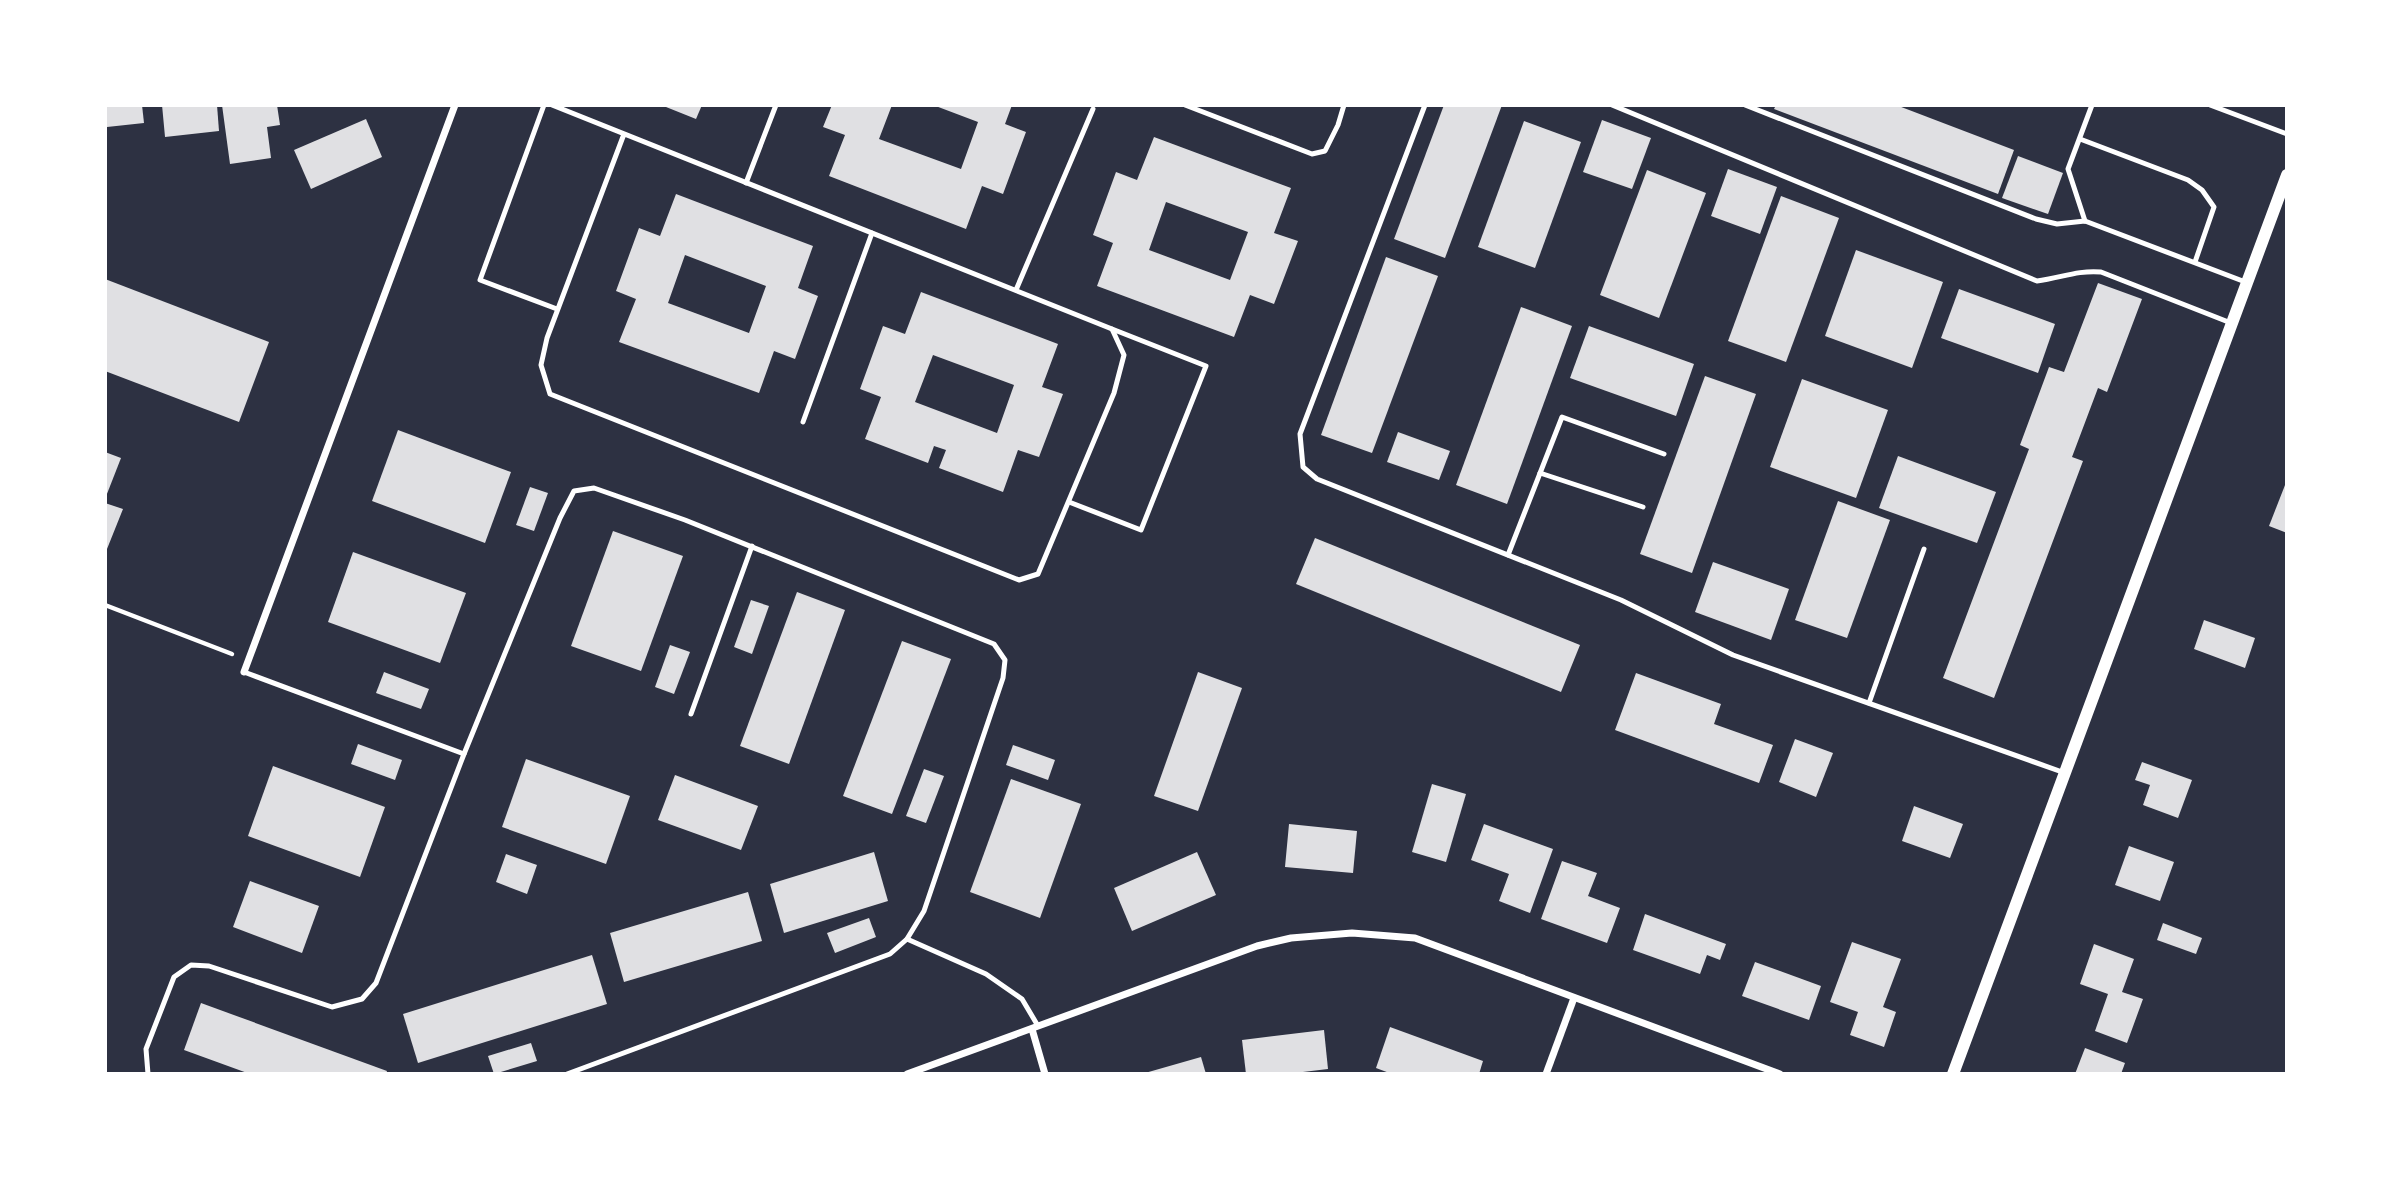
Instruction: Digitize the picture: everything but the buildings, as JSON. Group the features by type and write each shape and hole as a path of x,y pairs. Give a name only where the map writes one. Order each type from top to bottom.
{"street":[{"path":"244,672 455,105"},
{"path":"1953,1074 2287,175"},
{"path":"907,1074 1257,946 1291,938 1352,933 1415,938 1780,1074"},
{"path":"1546,1074 1574,998"},
{"path":"1035,1027 1045,1074"}],"lane":[{"path":"544,105 480,280 557,309"},
{"path":"552,105 1206,366 1141,530 1069,502"},
{"path":"746,183 776,105"},
{"path":"1185,105 1312,154 1325,152 1344,105"},
{"path":"1425,105 1300,434 1303,467 1317,479 1621,600 1733,655 2065,773"},
{"path":"1612,105 2037,281 2062,278 2080,271 2101,272 2233,324"},
{"path":"1745,105 2036,219 2057,224 2085,221 2248,283"},
{"path":"2085,221 2068,169 2092,105"},
{"path":"2210,105 2287,135"},
{"path":"1016,290 1093,109"},
{"path":"624,134 547,338 541,365 550,394 1019,580 1038,574 1118,380 1124,355 1112,329"},
{"path":"2080,139 2188,180 2202,190 2214,206 2194,262"},
{"path":"803,422 872,233"},
{"path":"1508,555 1562,417 1664,454"},
{"path":"1540,472 1643,507"},
{"path":"148,1074 146,1049 169,989 174,977 191,965 209,966 332,1007 362,999 376,983 464,754 560,518 574,491 594,488 685,520 994,644 1005,660 1003,678 928,898 907,939 891,954 567,1074"},
{"path":"691,714 752,546"},
{"path":"1869,703 1924,549"},
{"path":"244,672 464,754"},
{"path":"907,939 986,974 1022,999 1035,1027"}],"path":[{"path":"105,605 249,661"}]}
